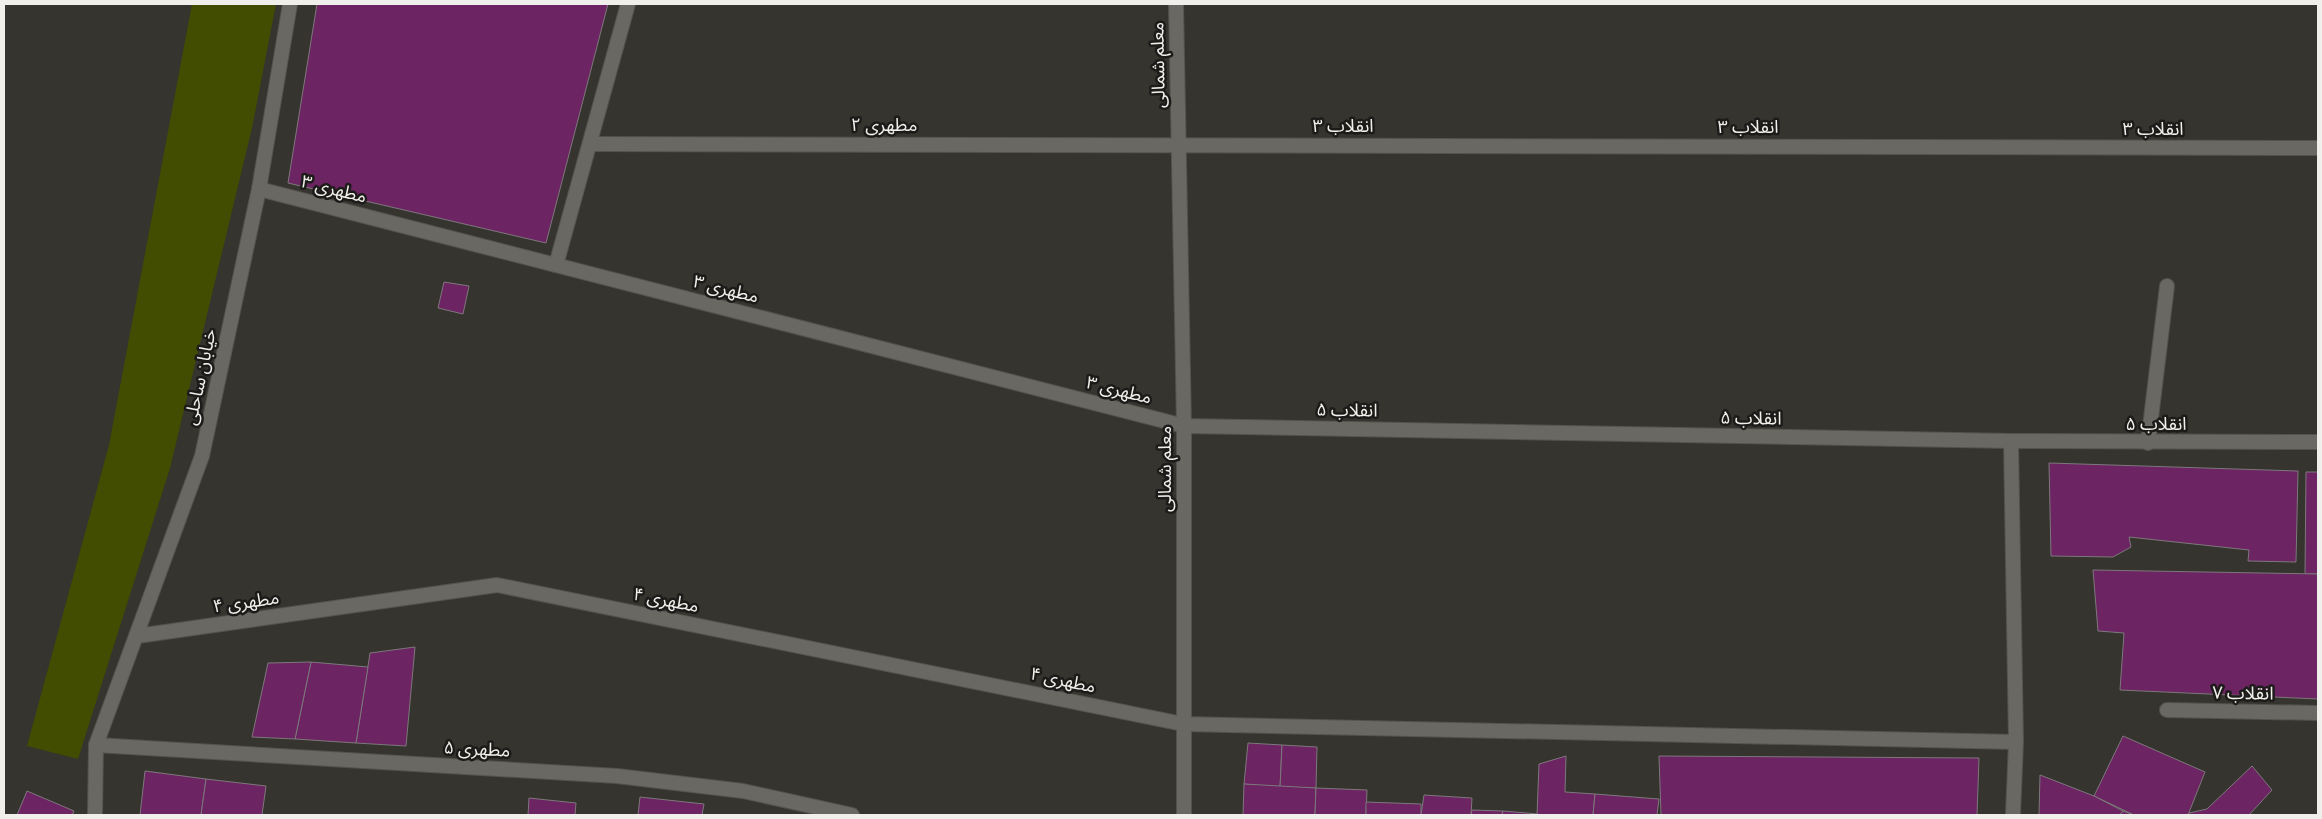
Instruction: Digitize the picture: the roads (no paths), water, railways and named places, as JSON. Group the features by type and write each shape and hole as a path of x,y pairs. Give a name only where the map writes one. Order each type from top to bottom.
{"street":[{"name":"خیابان ساحلی","path":"96,745 138,636 202,456 260,189 290,4"},
{"path":"556,265 628,4"},
{"name":"معلم شمالی","path":"1176,4 1184,426 1184,815"},
{"name":"مطهری ۲","path":"590,144 1178,145"},
{"name":"انقلاب ۳","path":"1178,145 2318,148"},
{"name":"مطهری ۳","path":"260,189 1184,426"},
{"path":"2148,443 2166,286"},
{"name":"انقلاب ۵","path":"1184,426 2148,443 2318,442"},
{"path":"2011,441 2016,742 2013,815"},
{"name":"مطهری ۴","path":"138,636 496,585 1183,724 2016,742"},
{"name":"انقلاب ۷","path":"2167,710 2318,713"},
{"path":"95,815 96,745"},
{"name":"مطهری ۵","path":"96,745 617,776 743,791 852,815"}]}
